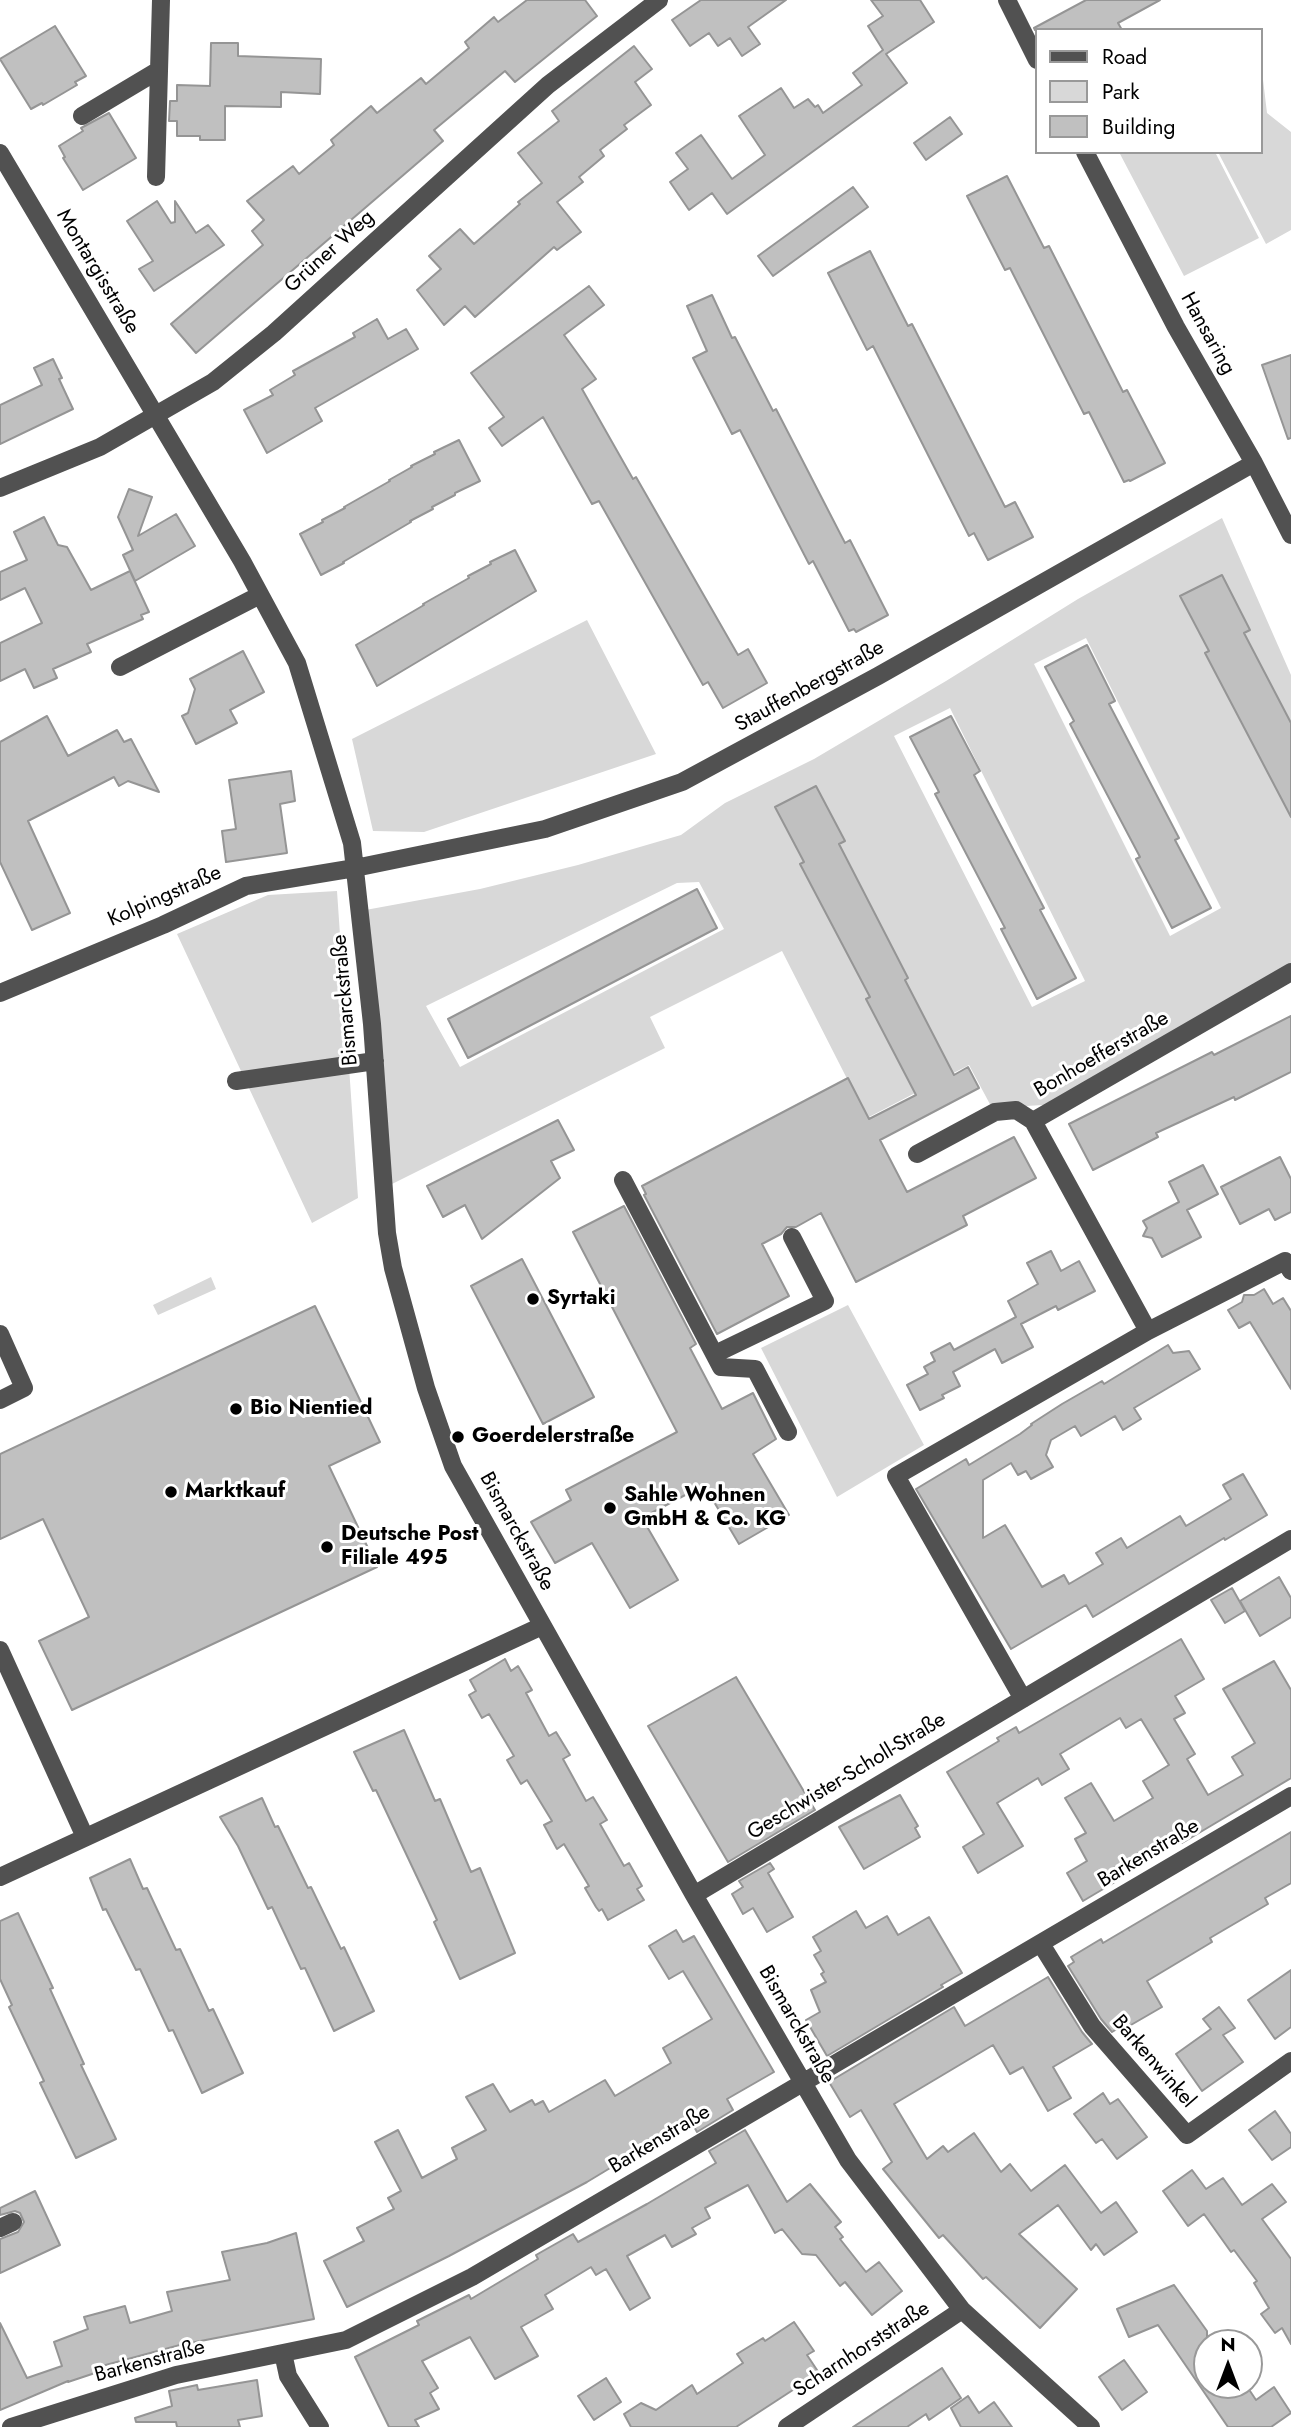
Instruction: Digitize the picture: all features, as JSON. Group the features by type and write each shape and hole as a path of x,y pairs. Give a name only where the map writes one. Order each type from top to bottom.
{"street":[{"path":"156,177 161,0"},
{"name":"Grüner Weg","path":"0,488 100,447 213,382 274,333 548,85 659,0"},
{"path":"1013,2 1036,58"},
{"path":"82,116 159,70"},
{"name":"Montargisstraße","path":"0,153 155,413"},
{"name":"Hansaring","path":"1086,154 1176,327 1254,463 1291,535"},
{"name":"Bismarckstraße","path":"155,413 297,663 352,844 374,1061 387,1233 393,1268 426,1388 453,1466 694,1895 848,2160 962,2311 1091,2427"},
{"name":"Stauffenbergstraße","path":"355,867 545,829 682,782 878,676 1254,463"},
{"path":"120,667 260,595"},
{"name":"Kolpingstraße","path":"0,993 163,925 246,886 355,867"},
{"name":"Bonhoefferstraße","path":"1148,1331 1033,1121 1291,972"},
{"path":"236,1081 374,1061"},
{"path":"917,1154 995,1112 1016,1110 1033,1121"},
{"path":"623,1180 722,1367 755,1369 788,1432"},
{"path":"715,1354 825,1301 792,1237"},
{"path":"1023,1699 896,1476 1148,1331 1285,1261 1291,1271"},
{"path":"0,1334 24,1388 0,1399"},
{"name":"Geschwister-Scholl-Straße","path":"694,1895 1291,1539"},
{"path":"0,1877 542,1626"},
{"path":"0,1650 85,1837"},
{"name":"Barkenstraße","path":"11,2427 176,2375 346,2340 472,2277 1291,1796"},
{"name":"Barkenwinkel","path":"1041,1944 1093,2026 1187,2135 1291,2061"},
{"name":"Scharnhorststraße","path":"787,2427 962,2311"},
{"path":"284,2353 289,2376 320,2427"}],"green space":[{"path":"1263,80 1267,113 1291,132 1291,230 1266,244 1219,154 1263,154"},
{"path":"1120,154 1216,154 1259,238 1184,276"},
{"path":"1222,518 1291,675 1291,972 1060,1104 992,1108 969,1065 867,1118 782,951 650,1017 665,1048 384,1188 360,911 480,889 578,865 681,835 725,803 814,759 1078,599","holes":["1086,638 1221,908 1170,936 1034,664","950,708 1085,981 1032,1007 894,736","699,882 724,929 460,1067 426,1006 677,883"]},
{"path":"587,620 656,754 424,832 373,831 352,739"},
{"path":"337,891 358,1198 312,1223 177,934 268,895"},
{"path":"211,1277 216,1289 158,1315 153,1305"},
{"path":"848,1305 924,1445 837,1497 761,1348"}],"building":[{"path":"527,0 585,0 597,16 515,82 505,71 434,130 443,141 196,353 171,324 263,245 252,231 264,220 247,201 293,166 299,174 334,145 331,140 371,106 377,113 421,78 426,84 469,48 465,42 494,17 498,22"},
{"path":"701,0 786,0 748,27 760,44 742,56 730,38 718,46 709,33 690,46 672,20"},
{"path":"871,0 920,0 934,22 886,54 907,83 727,214 712,193 689,210 670,182 688,169 676,153 701,135 732,179 765,155 739,116 781,88 794,108 808,99 815,107 818,105 823,113 862,85 853,73 883,50 868,26 883,16"},
{"path":"1086,0 1160,0 1118,23 1121,28 1034,28"},
{"path":"55,26 86,76 75,82 77,85 31,109 0,59"},
{"path":"211,43 238,43 238,56 321,59 320,94 281,92 281,107 225,106 225,140 177,136 177,121 169,121 170,101 177,101 177,85 210,86"},
{"path":"634,46 652,69 635,82 651,105 624,125 627,129 600,150 604,156 579,177 583,182 557,202 581,232 557,250 554,247 475,317 465,306 444,325 417,290 441,269 429,256 460,229 474,244 542,183 518,153 559,121 552,111"},
{"path":"109,113 136,158 83,190 63,158 65,157 59,146 83,131 81,128"},
{"path":"950,117 962,134 926,160 914,143"},
{"path":"1007,176 1044,248 1049,246 1123,392 1127,390 1165,463 1130,481 1124,482 1089,412 1084,414 1010,268 1005,270 967,196"},
{"path":"853,187 868,207 773,276 758,256"},
{"path":"157,201 171,223 175,222 175,201 196,233 208,225 224,245 154,291 139,269 153,261 127,221"},
{"path":"870,251 908,326 912,324 1005,507 1015,502 1033,537 988,560 974,533 969,536 873,346 867,350 828,273"},
{"path":"589,286 604,305 564,335 596,379 582,389 738,655 748,649 767,683 723,708 708,682 703,685 599,501 592,504 543,417 502,446 489,428 504,417 471,373"},
{"path":"712,295 732,338 735,337 773,411 776,409 845,543 850,540 888,615 856,632 854,629 849,631 813,561 809,564 740,430 732,434 693,358 707,351 687,306"},
{"path":"377,319 388,339 406,329 418,349 315,408 322,421 267,453 244,410 273,395 270,390 295,375 293,371 355,337 353,333"},
{"path":"1291,355 1291,438 1288,439 1262,365"},
{"path":"53,359 73,409 0,444 0,405 42,385 34,368"},
{"path":"459,440 480,481 455,493 432,507 433,509 321,575 300,534 435,454 434,452"},
{"path":"129,489 152,497 138,536 176,514 195,546 135,581 123,555 133,550 118,517"},
{"path":"44,517 58,545 67,547 91,590 130,571 149,612 141,615 143,619 87,644 91,652 53,669 57,678 34,688 25,669 0,681 0,643 42,623 25,588 0,600 0,572 27,560 14,532"},
{"path":"515,550 536,591 377,686 356,645 469,578 468,576 491,564 490,562"},
{"path":"1222,575 1250,630 1244,633 1291,723 1291,817 1205,653 1209,651 1180,596"},
{"path":"1087,645 1115,701 1109,704 1179,838 1175,840 1211,908 1172,928 1136,859 1140,857 1070,724 1074,721 1045,667"},
{"path":"243,651 264,692 230,710 237,723 196,744 182,716 188,713 195,689 190,679"},
{"path":"47,716 68,756 117,730 124,742 131,739 159,792 128,781 119,786 114,777 28,821 70,913 32,930 0,862 0,742"},
{"path":"951,716 980,771 974,775 1044,908 1040,910 1076,978 1037,999 1001,929 1005,928 935,794 939,792 910,737"},
{"path":"291,771 295,801 280,804 287,853 226,862 222,831 236,829 229,780"},
{"path":"816,786 845,841 839,844 954,1075 968,1067 979,1088 880,1140 907,1192 1014,1137 1036,1178 963,1216 967,1225 856,1282 821,1213 796,1227 787,1227 781,1234 762,1244 789,1296 717,1334 644,1195 646,1194 642,1186 848,1078 869,1119 916,1095 866,999 870,997 800,864 804,862 775,807"},
{"path":"697,889 717,928 468,1058 448,1019"},
{"path":"1291,1016 1291,1072 1235,1100 1234,1097 1156,1133 1158,1137 1093,1170 1069,1124 1212,1052 1214,1055"},
{"path":"558,1120 574,1150 551,1161 560,1178 482,1239 465,1205 443,1217 427,1186"},
{"path":"1280,1157 1291,1179 1291,1212 1275,1220 1269,1209 1240,1224 1221,1187"},
{"path":"1203,1165 1218,1194 1187,1210 1201,1237 1162,1257 1152,1238 1143,1236 1147,1228 1143,1221 1179,1202 1169,1182"},
{"name":"Sahle Wohnen GmbH & Co. KG","path":"624,1206 696,1344 690,1348 722,1409 753,1393 776,1439 753,1454 789,1515 739,1544 704,1485 642,1518 678,1580 630,1608 592,1543 555,1563 531,1522 571,1500 566,1490 677,1432 573,1232"},
{"path":"1051,1251 1061,1271 1079,1261 1095,1291 1058,1310 1056,1306 1021,1324 1033,1347 1002,1363 995,1349 953,1372 960,1386 920,1410 907,1385 928,1374 924,1367 935,1361 931,1353 950,1343 954,1350 1016,1317 1008,1301 1038,1284 1027,1263"},
{"path":"522,1259 594,1397 543,1424 471,1286"},
{"path":"1264,1289 1273,1304 1283,1298 1291,1311 1291,1389 1250,1322 1239,1328 1228,1310 1242,1302 1244,1295 1254,1295"},
{"name":"Marktkauf","path":"315,1306 380,1442 329,1466 377,1567 72,1710 39,1641 89,1617 43,1519 0,1539 0,1454"},
{"path":"1168,1345 1173,1353 1189,1351 1200,1369 1134,1408 1141,1419 1123,1430 1115,1416 1081,1436 1075,1426 1051,1440 1046,1455 1053,1467 1031,1479 1026,1471 1018,1475 1011,1463 983,1480 983,1538 1005,1525 1042,1587 1064,1575 1069,1584 1103,1564 1096,1553 1121,1538 1127,1548 1180,1516 1186,1526 1231,1499 1223,1485 1243,1474 1267,1515 1093,1617 1086,1605 1011,1649 916,1489 966,1459 969,1465 1062,1404 1102,1381 1104,1384"},
{"path":"1279,1577 1291,1598 1291,1617 1260,1636 1240,1601"},
{"path":"1232,1588 1245,1611 1225,1623 1211,1600"},
{"path":"1181,1639 1204,1679 1175,1696 1185,1713 1174,1719 1195,1754 1187,1759 1208,1795 1243,1775 1232,1757 1255,1743 1223,1689 1274,1661 1291,1690 1291,1778 1182,1843 1175,1832 1113,1868 1120,1879 1083,1901 1067,1873 1087,1861 1075,1839 1086,1833 1065,1798 1091,1783 1114,1821 1153,1798 1143,1781 1169,1765 1141,1719 1126,1728 1120,1718 1060,1754 1069,1769 1042,1785 1038,1778 997,1803 1023,1846 978,1873 963,1847 984,1834 947,1772 999,1741 997,1738 1016,1727 1019,1733"},
{"path":"505,1659 511,1671 518,1666 532,1690 526,1693 549,1736 556,1732 570,1755 563,1759 586,1801 593,1797 607,1820 600,1824 624,1866 629,1863 642,1886 637,1889 644,1900 608,1920 602,1909 599,1911 596,1907 585,1888 589,1886 564,1844 557,1849 544,1825 552,1821 527,1780 521,1784 507,1760 514,1756 489,1714 482,1718 469,1695 476,1691 470,1680"},
{"path":"736,1677 815,1810 728,1862 648,1726"},
{"path":"404,1730 435,1801 440,1799 471,1872 480,1868 515,1953 460,1979 434,1922 437,1920 425,1894 376,1790 373,1791 354,1752"},
{"path":"900,1795 918,1826 915,1828 920,1837 864,1869 839,1827"},
{"path":"262,1798 308,1888 311,1887 341,1949 344,1947 374,2011 334,2031 305,1968 301,1969 272,1907 268,1909 238,1846 220,1817"},
{"path":"1291,1832 1291,1883 1265,1898 1268,1904 1210,1938 1212,1942 1147,1981 1162,2007 1124,2029 1122,2026 1112,2032 1068,1966 1074,1962 1071,1957 1101,1939 1103,1943"},
{"path":"130,1859 176,1950 180,1949 209,2011 213,2009 243,2073 202,2093 173,2030 169,2031 140,1969 136,1970 106,1909 103,1910 90,1878"},
{"path":"770,1863 774,1869 768,1873 793,1917 767,1932 753,1908 743,1914 732,1894 743,1887 739,1881"},
{"path":"856,1911 866,1928 887,1916 898,1935 929,1917 962,1973 827,2056 806,2020 820,2012 811,1990 826,1982 821,1974 824,1972 814,1955 821,1951 813,1937"},
{"path":"18,1913 53,1988 50,1989 84,2064 81,2065 116,2139 76,2158 40,2083 44,2081 9,2007 12,2005 0,1979 0,1921"},
{"path":"676,1930 683,1942 694,1936 774,2072 727,2099 733,2110 697,2132 691,2121 688,2121 587,2182 347,2307 324,2261 364,2241 357,2228 394,2209 388,2198 401,2191 375,2142 398,2130 422,2178 457,2159 452,2148 486,2130 466,2097 493,2084 510,2112 532,2100 535,2105 543,2101 549,2112 605,2080 615,2096 671,2063 663,2048 712,2019 683,1971 669,1979 649,1946"},
{"path":"1291,1970 1291,2027 1275,2039 1248,2000"},
{"path":"1048,1977 1092,2044 1053,2067 1071,2098 1048,2111 1023,2067 1010,2074 993,2045 894,2104 927,2159 943,2146 948,2152 974,2133 1001,2172 1010,2164 1031,2191 1065,2165 1101,2213 1116,2202 1137,2232 1104,2255 1096,2244 1091,2250 1058,2205 1019,2234 1077,2289 1040,2328 986,2277 983,2279 943,2235 939,2238 883,2169 892,2162 861,2110 850,2117 829,2082 954,2007 965,2026"},
{"path":"1219,2007 1235,2028 1223,2035 1243,2062 1202,2091 1176,2054 1211,2029 1203,2019"},
{"path":"1103,2093 1110,2104 1118,2099 1147,2137 1117,2159 1102,2139 1096,2143 1074,2114"},
{"path":"1275,2111 1291,2134 1291,2147 1272,2160 1249,2130"},
{"path":"745,2130 787,2202 810,2184 841,2222 835,2227 843,2237 840,2239 866,2272 879,2262 902,2291 872,2315 845,2282 840,2286 816,2255 802,2254 782,2229 775,2233 748,2185 705,2208 710,2218 692,2228 696,2234 672,2247 665,2235 627,2256 650,2298 630,2310 606,2269 596,2275 591,2267 545,2295 553,2309 521,2327 538,2356 495,2379 470,2337 422,2361 438,2388 430,2393 439,2409 415,2420 419,2427 389,2427 355,2357 419,2325 417,2321 469,2295 471,2299 538,2259 536,2255 573,2234 578,2242 647,2204 716,2163 709,2151"},
{"path":"1192,2170 1206,2189 1223,2178 1242,2205 1272,2184 1286,2202 1262,2219 1291,2259 1291,2344 1282,2328 1275,2333 1261,2314 1269,2308 1254,2283 1257,2281 1234,2250 1231,2252 1204,2214 1188,2226 1163,2191"},
{"path":"35,2191 60,2245 0,2273 0,2239 18,2232 24,2222 20,2213 15,2211 0,2215 0,2208"},
{"path":"296,2233 314,2319 180,2345 102,2366 104,2370 68,2381 0,2410 0,2323 27,2378 62,2366 54,2342 88,2329 84,2317 125,2306 130,2323 172,2311 167,2292 230,2280 222,2252 267,2243"},
{"path":"1174,2285 1206,2329 1193,2329 1193,2376 1158,2325 1129,2337 1117,2309"},
{"path":"794,2322 814,2351 807,2355 819,2373 736,2427 631,2427 624,2414 641,2403 656,2410 692,2385 697,2394 743,2363 737,2354 763,2338 765,2341"},
{"path":"1124,2360 1147,2392 1122,2410 1099,2377"},
{"path":"942,2368 961,2398 929,2420 926,2414 907,2427 853,2427"},
{"path":"606,2378 621,2402 594,2420 578,2396"},
{"path":"257,2380 262,2416 238,2420 240,2427 177,2427 176,2422 136,2422 135,2418 172,2406 169,2391 197,2385 198,2390"},
{"path":"1274,2387 1291,2413 1271,2427 1228,2427 1209,2399 1263,2399 1263,2395"},
{"path":"968,2396 979,2413 994,2402 1012,2427 961,2427 951,2408"}],"place":[{"name":"Syrtaki","path":"533,1299"},
{"name":"Bio Nientied","path":"236,1409"},
{"name":"Goerdelerstraße","path":"458,1437"},
{"name":"Marktkauf","path":"171,1492"},
{"name":"Sahle Wohnen GmbH & Co. KG","path":"610,1508"},
{"name":"Deutsche Post Filiale 495","path":"327,1547"}]}
